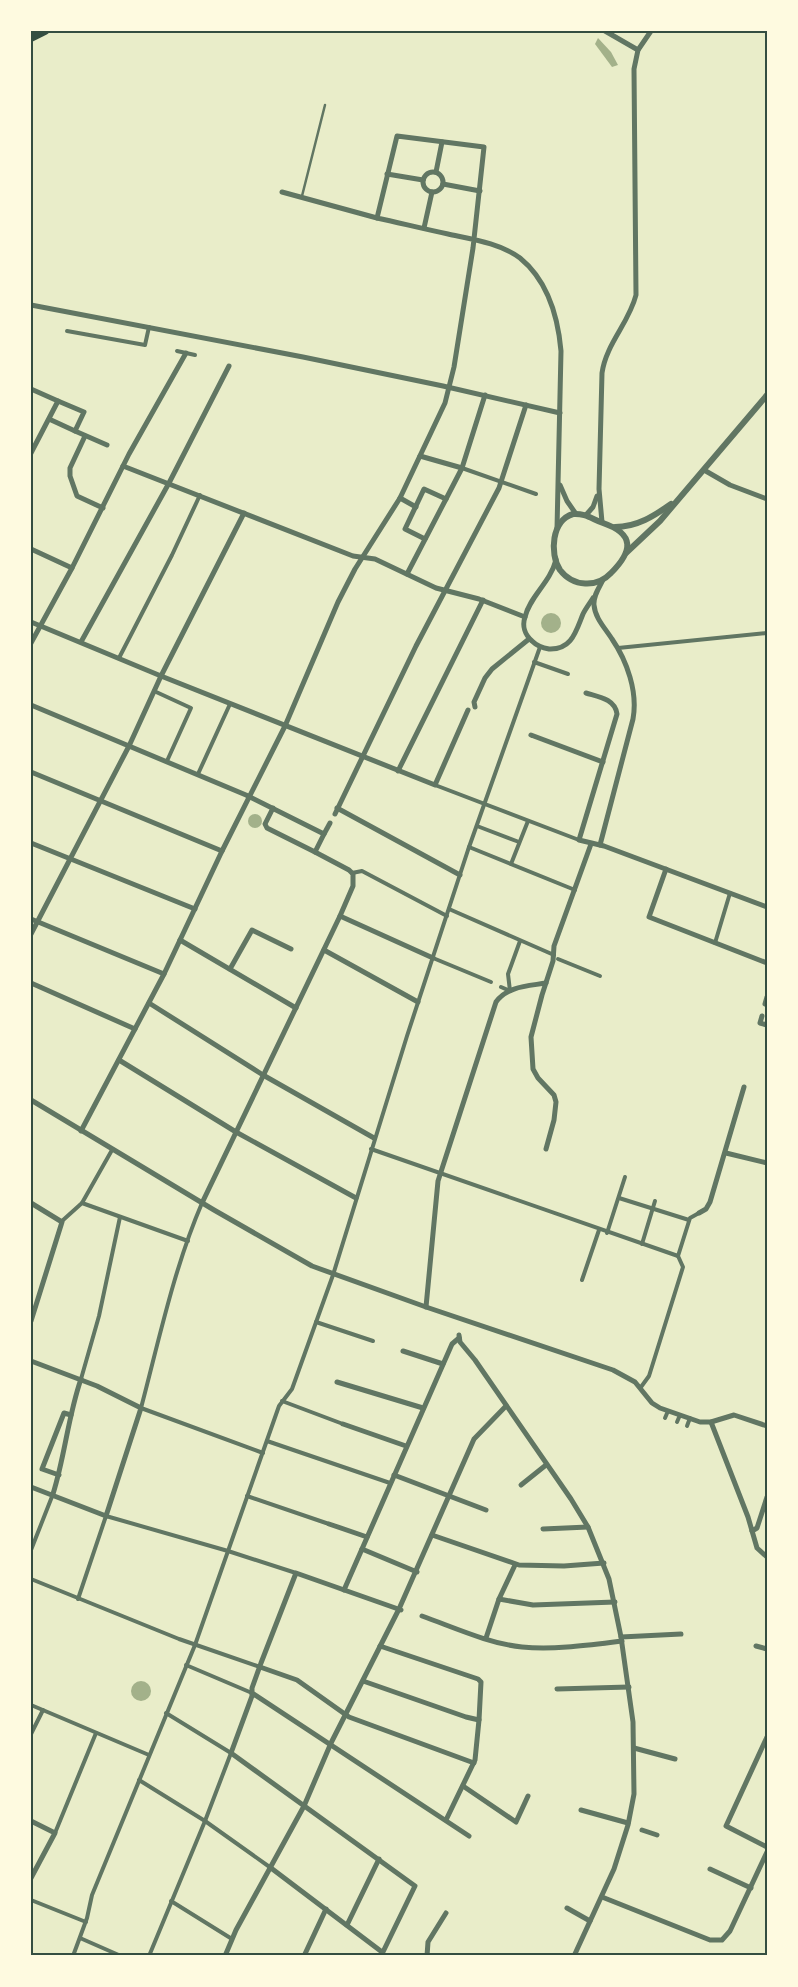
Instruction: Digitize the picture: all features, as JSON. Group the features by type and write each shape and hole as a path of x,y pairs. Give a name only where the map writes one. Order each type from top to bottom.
{"main road":[{"path":"31,38 44,31"}],"street":[{"path":"605,31 638,50"},
{"path":"602,522 599,489 603,366 609,350 631,310 636,291 634,69 638,50 651,31"},
{"path":"81,1131 164,974 222,851 285,726 338,602 362,558 400,498 443,408 450,387 474,240 484,147 397,136 377,218"},
{"path":"436,172 442,142"},
{"path":"423,180 428,174 436,172"},
{"path":"423,180 425,188 432,192 440,190 443,178 436,172"},
{"path":"387,174 423,180"},
{"path":"443,184 480,191"},
{"path":"282,192 377,218 474,240 502,249 520,259 535,274 547,294 553,311 560,344 559,479 557,529 554,541 556,557 560,569 574,581 588,584 603,580"},
{"path":"424,228 432,192"},
{"path":"31,305 149,326 450,387 560,413"},
{"path":"67,331 145,344 149,326"},
{"path":"178,351 194,355"},
{"path":"31,643 103,508 128,454 186,353"},
{"path":"81,642 169,483 229,366"},
{"path":"31,389 84,412 75,431"},
{"path":"407,574 462,468 485,395"},
{"path":"556,557 550,577 530,604 525,617 524,628 529,639 540,647 558,648 571,641 584,612 603,580 618,566 626,554 660,521 767,395"},
{"path":"31,453 58,401"},
{"path":"334,814 416,646 502,481 526,405"},
{"path":"49,420 107,445"},
{"path":"85,436 70,468 70,474 77,496 103,508"},
{"path":"420,456 502,481 536,494"},
{"path":"123,466 353,556 375,559 446,591 482,600 525,617"},
{"path":"704,470 739,489 767,499"},
{"path":"559,479 567,501 576,514"},
{"path":"425,539 405,529 424,489 446,500"},
{"path":"586,515 593,507 599,489"},
{"path":"119,658 200,496"},
{"path":"400,498 416,506"},
{"path":"615,527 632,525 646,520 678,499"},
{"path":"31,934 39,922 129,746 161,676 244,513"},
{"path":"557,529 562,520 567,516 576,514 586,515 615,527 625,538 626,554"},
{"path":"31,549 72,568"},
{"path":"595,595 596,616 618,648 626,664 634,696 634,714 600,845"},
{"path":"398,771 482,600"},
{"path":"31,622 484,805 591,844 600,845 767,907"},
{"path":"618,648 767,633"},
{"path":"475,707 474,702 480,687 495,666 529,639"},
{"path":"73,1956 86,1922 92,1895 194,1645 282,1401 292,1389 333,1275 374,1138 469,847 540,647"},
{"path":"534,662 568,674"},
{"path":"154,691 191,708 167,761"},
{"path":"580,840 617,717 616,709 609,701 586,693"},
{"path":"198,774 230,704"},
{"path":"31,705 198,774 250,797 324,834"},
{"path":"435,786 468,710"},
{"path":"531,735 604,762"},
{"path":"31,772 222,851"},
{"path":"273,808 266,828 352,873 362,871 447,916"},
{"path":"338,808 460,875"},
{"path":"511,864 528,820"},
{"path":"315,852 330,823"},
{"path":"477,826 519,842"},
{"path":"31,843 195,909"},
{"path":"546,1149 556,1105 554,1095 538,1078 532,1064 531,1038 547,981 556,957 554,946 591,844"},
{"path":"469,847 574,890"},
{"path":"666,869 649,917 767,963"},
{"path":"78,1600 141,1408 164,1320 188,1241 202,1203 340,916 353,883 352,873"},
{"path":"715,943 730,893"},
{"path":"449,909 600,976"},
{"path":"340,916 491,982"},
{"path":"31,918 164,974"},
{"path":"230,969 252,930 292,949"},
{"path":"180,940 296,1008"},
{"path":"510,991 508,974 520,941"},
{"path":"324,950 418,1002"},
{"path":"426,1307 438,1181 496,1002 501,996 519,987 547,981"},
{"path":"31,983 135,1029"},
{"path":"500,986 510,991"},
{"path":"765,1004 767,997"},
{"path":"149,1003 263,1075 374,1138"},
{"path":"762,1016 760,1024 767,1025"},
{"path":"119,1060 236,1132 356,1198"},
{"path":"641,1387 649,1376 683,1267 678,1256 690,1220 706,1209 710,1202 744,1087"},
{"path":"31,1100 202,1203 306,1263 333,1275 463,1321 604,1366 623,1374 641,1387 656,1406 668,1411 700,1422 711,1422 734,1415 767,1426"},
{"path":"371,1149 607,1233 678,1256"},
{"path":"31,1321 62,1221 82,1204 112,1150"},
{"path":"726,1153 767,1163"},
{"path":"607,1233 625,1177"},
{"path":"618,1198 690,1220"},
{"path":"642,1244 655,1201"},
{"path":"31,1203 62,1221"},
{"path":"82,1204 188,1241"},
{"path":"31,1550 59,1476 71,1415 98,1316 120,1217"},
{"path":"582,1280 599,1230"},
{"path":"316,1322 373,1341"},
{"path":"344,1590 452,1342 458,1337 578,1509 588,1527 604,1562 615,1602 622,1639 629,1687 634,1748 634,1794 629,1825 616,1864 574,1956"},
{"path":"403,1351 443,1364"},
{"path":"31,1361 81,1379 141,1408 263,1453"},
{"path":"337,1382 423,1408"},
{"path":"282,1401 406,1446"},
{"path":"225,1956 232,1939 304,1806 331,1743 401,1609 475,1436 506,1406"},
{"path":"665,1418 668,1411"},
{"path":"59,1476 42,1469 64,1413 71,1415"},
{"path":"677,1422 680,1415"},
{"path":"687,1426 690,1418"},
{"path":"711,1422 757,1548 767,1557"},
{"path":"267,1441 390,1483"},
{"path":"521,1485 546,1465"},
{"path":"394,1475 486,1510"},
{"path":"31,1487 106,1516 228,1551 401,1609"},
{"path":"247,1496 367,1537"},
{"path":"752,1531 757,1528 767,1497"},
{"path":"543,1529 588,1527"},
{"path":"432,1535 515,1565 570,1566 604,1562"},
{"path":"362,1549 417,1572"},
{"path":"486,1638 498,1599 515,1565"},
{"path":"149,1956 205,1821 260,1666 296,1573"},
{"path":"31,1579 78,1600 194,1645 298,1680 345,1715 473,1764"},
{"path":"498,1599 533,1605 615,1602"},
{"path":"422,1616 510,1645 533,1648 681,1634"},
{"path":"380,1646 474,1677 481,1683 480,1720 473,1764 446,1820"},
{"path":"756,1646 767,1649"},
{"path":"186,1665 252,1693 331,1743 469,1836"},
{"path":"363,1681 466,1718 480,1720"},
{"path":"557,1689 629,1687"},
{"path":"31,1704 149,1756"},
{"path":"31,1734 43,1710"},
{"path":"139,1780 205,1821 271,1868 382,1954 416,1886 231,1752 166,1713"},
{"path":"31,1878 55,1833 96,1733"},
{"path":"767,1737 726,1826 767,1847"},
{"path":"634,1748 675,1759"},
{"path":"463,1786 516,1822 528,1796"},
{"path":"581,1810 629,1825"},
{"path":"31,1821 55,1833"},
{"path":"642,1830 657,1835"},
{"path":"602,1897 708,1940 717,1941 724,1939 730,1931 767,1852"},
{"path":"347,1925 379,1859"},
{"path":"710,1869 751,1888"},
{"path":"31,1900 86,1922"},
{"path":"171,1901 232,1939"},
{"path":"567,1908 590,1921"},
{"path":"304,1956 326,1909"},
{"path":"427,1956 428,1942 446,1913"},
{"path":"80,1938 121,1956"}],"lane":[{"path":"302,198 325,105"}],"shaded area":[{"path":"598,38 611,52 618,65 612,67 595,44"},
{"path":"547,613 555,613 561,619 561,627 555,633 547,633 541,627 541,619"},
{"path":"255,814 260,816 262,821 260,826 255,828 250,826 248,821 250,816"},
{"path":"141,1681 148,1684 151,1691 148,1698 141,1701 134,1698 131,1691 134,1684"}]}
